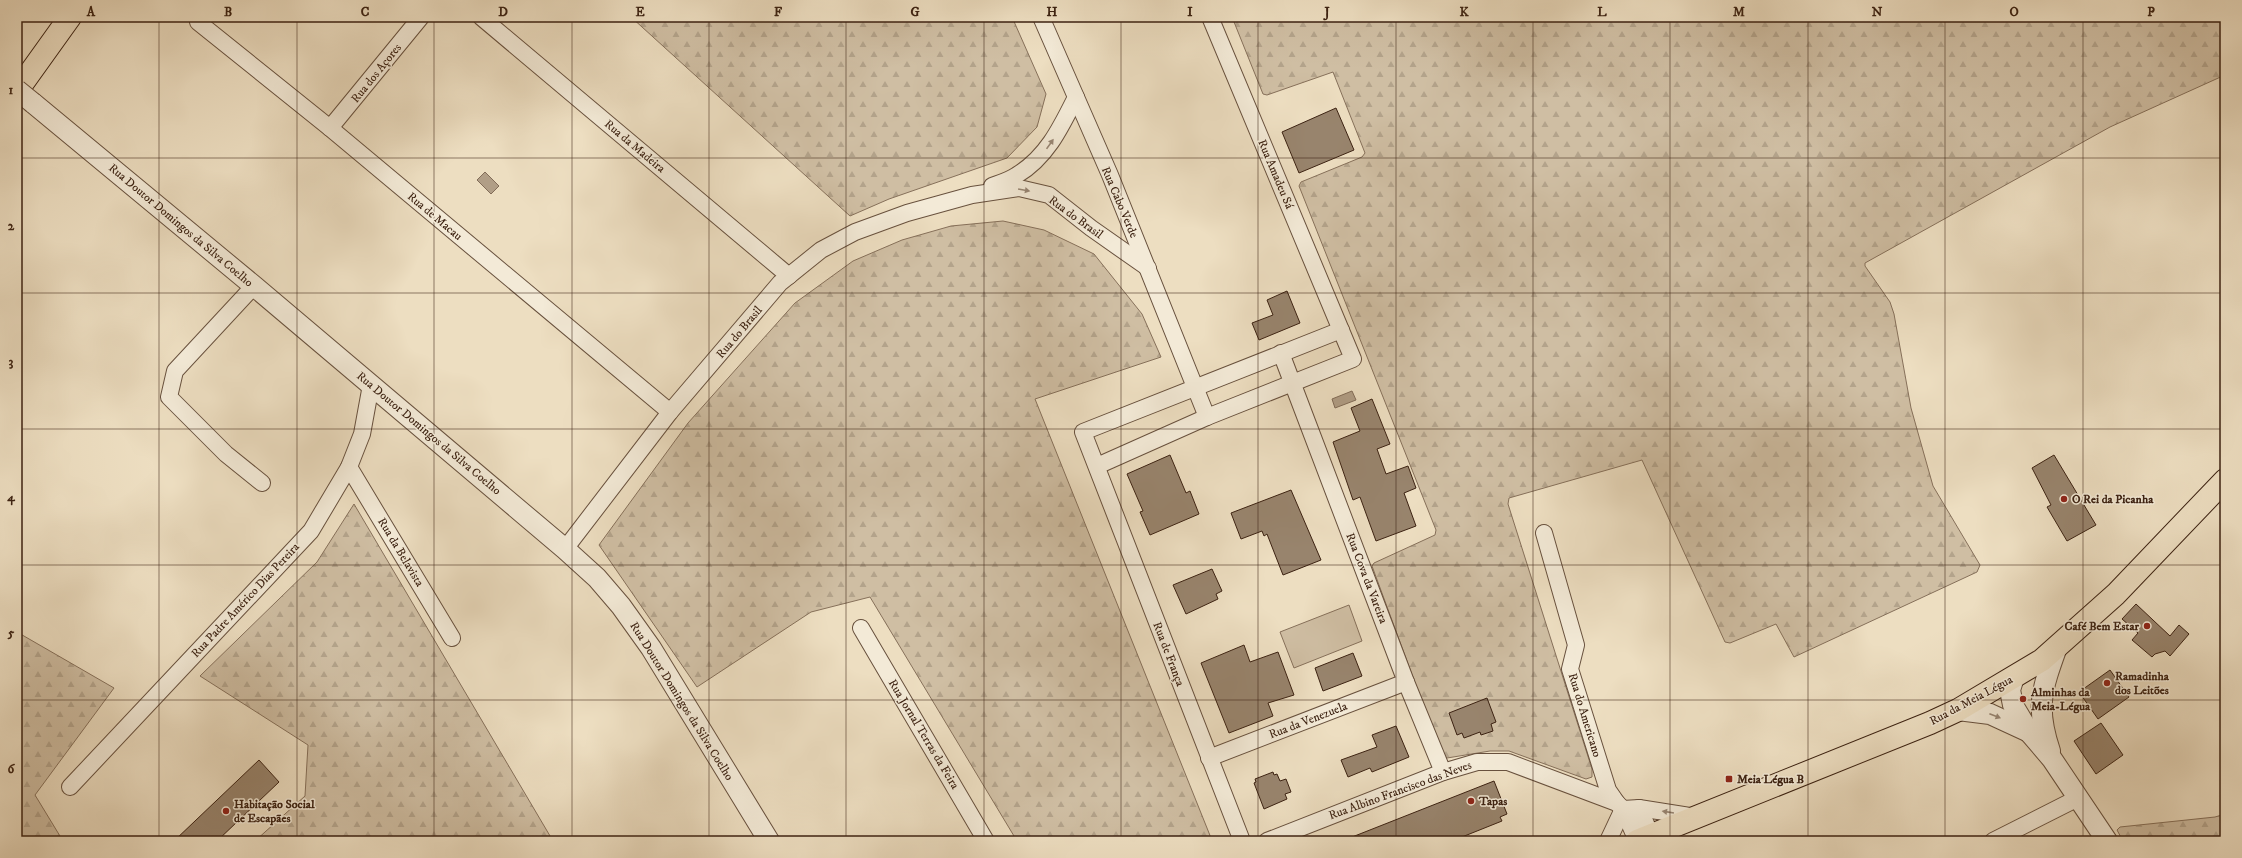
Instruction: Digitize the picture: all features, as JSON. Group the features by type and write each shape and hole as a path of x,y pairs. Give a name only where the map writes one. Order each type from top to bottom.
{"main road":[{"path":"22,94 70,17"},
{"name":"Rua da Meia Légua","path":"1642,839 1958,710 2042,660 2116,594 2225,480"}],"street":[{"name":"Rua dos Açores","path":"330,128 421,17"},
{"name":"Rua da Madeira","path":"481,17 789,276"},
{"name":"Rua Cabo Verde","path":"1041,17 1148,268 1197,388 1207,417"},
{"name":"Rua Amadeu Sá","path":"1210,17 1353,359 1294,383"},
{"name":"Rua de Macau","path":"200,20 670,412"},
{"name":"Rua Doutor Domingos da Silva Coelho","path":"22,94 254,286 565,549 597,578 621,606 651,648 769,841"},
{"name":"Rua do Brasil","path":"972,195 1017,175 1042,155 1059,131 1076,98"},
{"name":"Rua do Brasil","path":"565,549 670,412 780,283 821,250 855,232 907,213 972,195 1020,188 1049,195 1091,228 1148,268"},
{"path":"254,286 175,371 169,397 226,454 262,483"},
{"path":"1197,388 1341,330"},
{"name":"Rua Cova da Vareira","path":"1281,353 1294,383 1406,682 1443,772"},
{"path":"1097,466 1207,417 1294,383"},
{"name":"Rua Padre Américo Dias Pereira","path":"70,787 310,531 349,467 362,434 371,385"},
{"name":"Rua de França","path":"1197,388 1083,432 1242,841"},
{"name":"Rua da Belavista","path":"349,467 452,638"},
{"name":"Rua do Americano","path":"1544,533 1576,645 1570,669 1608,790 1626,807"},
{"name":"Rua Jornal Terras da Feira","path":"860,628 986,841"},
{"path":"2035,726 2044,681 2057,647"},
{"path":"2035,726 2034,680 2030,674 2017,675 2010,690 2013,705 2035,726 2043,732 2052,759 2107,841"},
{"name":"Rua da Venezuela","path":"1209,758 1406,682"},
{"path":"1958,710 1990,714 2035,726"},
{"name":"Rua Albino Francisco das Neves","path":"1267,841 1443,772 1477,762 1508,762 1626,807 1697,817"},
{"path":"1993,841 2078,798"},
{"path":"1626,807 1642,839"},
{"path":"1608,841 1626,807"}],"green space":[{"path":"631,17 1012,17 1046,94 1037,127 1007,158 889,199 850,216"},
{"path":"1232,17 2225,17 2225,75 2110,127 1865,263 1865,266 1890,302 1894,314 1911,408 1933,486 1980,565 1977,572 1794,657 1776,624 1730,643 1725,642 1642,460 1509,498 1508,504 1592,769 1592,777 1586,779 1509,751 1490,751 1447,758 1442,754 1439,748 1372,566 1374,563 1435,535 1436,530 1299,186 1301,182 1362,157 1365,153 1333,72 1267,95 1263,94"},
{"path":"1003,221 1044,230 1094,254 1142,314 1161,357 1035,399 1211,838 1205,841 1017,841 870,597 811,612 697,687 599,545 688,423 795,303 853,261 902,240 951,226"},
{"path":"354,504 553,841 255,841 305,796 308,745 200,676 317,562"},
{"path":"1349,605 1362,641 1294,668 1280,632"},
{"path":"17,632 114,688 35,795 63,841 17,841"},
{"path":"2225,814 2225,841 2123,841 2117,830 2120,827 2215,817"}],"shaded area":[{"path":"485,172 499,186 491,194 477,180"},
{"path":"1352,391 1356,400 1335,408 1332,399"}],"building":[{"path":"1336,108 1354,150 1299,173 1282,132"},
{"path":"1287,291 1300,323 1259,340 1252,323 1273,315 1267,300"},
{"path":"1372,399 1390,444 1377,449 1386,474 1408,466 1416,488 1404,493 1416,526 1376,541 1360,497 1353,500 1333,442 1360,431 1351,408"},
{"path":"1170,455 1186,493 1190,491 1199,514 1150,535 1140,512 1143,511 1127,474"},
{"name":"O Rei da Picanha","path":"2054,455 2096,525 2067,541 2047,507 2051,505 2032,468"},
{"path":"1291,490 1321,560 1283,575 1267,534 1264,536 1262,531 1241,539 1231,513"},
{"path":"1212,569 1222,591 1216,594 1218,599 1186,614 1173,585"},
{"path":"2136,604 2170,636 2179,625 2189,634 2170,656 2165,651 2155,654 2152,657 2132,640 2138,633 2122,619"},
{"path":"1244,645 1250,662 1278,652 1294,695 1268,703 1273,716 1229,733 1201,663"},
{"path":"1353,653 1362,676 1323,691 1315,668"},
{"path":"2110,670 2129,697 2098,719 2079,692"},
{"path":"1487,698 1496,722 1491,724 1493,731 1481,735 1480,732 1464,738 1462,733 1457,735 1449,713"},
{"path":"2101,723 2123,755 2096,774 2074,741"},
{"path":"1396,726 1409,757 1372,772 1370,768 1348,777 1341,760 1377,747 1372,735"},
{"name":"Habitação Social de Escapães","path":"259,760 279,782 217,841 174,841"},
{"path":"1273,772 1274,775 1277,774 1280,781 1286,779 1291,792 1285,794 1287,799 1264,809 1254,783 1256,782 1255,779"},
{"path":"1494,781 1507,814 1500,817 1502,821 1452,841 1342,841"}],"place":[{"name":"O Rei da Picanha","path":"2064,499"},
{"name":"Café Bem Estar","path":"2147,626"},
{"name":"Ramadinha dos Leitões","path":"2107,683"},
{"name":"Alminhas da Meia-Légua","path":"2023,699"},
{"name":"Meia Légua B","path":"1729,779"},
{"name":"Tapas","path":"1471,801"},
{"name":"Habitação Social de Escapães","path":"226,811"}]}
